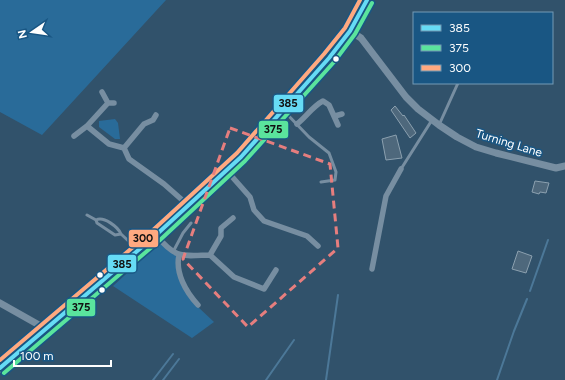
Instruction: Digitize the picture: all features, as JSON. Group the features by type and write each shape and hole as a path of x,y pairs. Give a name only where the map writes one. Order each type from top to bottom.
{"highway":[{"path":"0,368 139,250 241,158 350,31 367,0"}],"street":[{"name":"Turning Lane","path":"350,31 361,38 406,97 418,109 439,125 470,144 496,153 556,168 565,166"},
{"path":"74,136 88,126 111,103 102,92"},
{"path":"297,124 306,117 316,105 323,101 329,106 338,125"},
{"path":"335,116 342,114"},
{"path":"124,148 144,124 153,120 156,115"},
{"path":"88,126 109,144 124,148"},
{"path":"124,148 129,159 164,184 189,206"},
{"path":"372,269 386,196 401,169"},
{"path":"226,171 250,197 254,210 264,221 308,236 318,246"},
{"path":"210,255 222,236 221,228 233,218"},
{"path":"156,235 176,254 210,255 234,277 264,290 276,270"},
{"path":"176,254 178,271 186,288 198,305"},
{"path":"0,303 47,328"}],"lane":[{"path":"439,125 458,84"},
{"path":"283,110 329,153 336,172 335,180 321,182"},
{"path":"401,169 432,120"},
{"path":"87,214 115,235 121,234"},
{"path":"96,220 97,218 103,219 119,229 121,234 139,250"},
{"path":"176,254 183,233 192,224"}],"highlighted area":[{"path":"230,128 330,164 338,248 248,327 183,259"}],"shaded area":[{"path":"0,0 166,0 42,135 0,112"},
{"path":"115,119 118,123 120,139 115,139 99,127 99,121"},
{"path":"161,242 176,255 177,271 197,306 214,322 192,338 113,286"}],"building":[{"path":"395,106 403,116 404,115 416,133 410,138 391,110"},
{"path":"396,135 402,158 386,160 382,139"},
{"path":"535,181 549,183 546,193 540,192 539,194 532,192"},
{"path":"518,251 532,256 526,273 512,269"}],"waterway":[{"path":"530,291 548,240"},
{"path":"326,380 338,295"},
{"path":"497,380 527,299"},
{"path":"266,380 294,340"},
{"path":"153,380 173,354"},
{"path":"163,380 179,359"}],"transit line":[{"name":"300","path":"0,360 152,231 237,153 345,28 360,0"},
{"name":"385","path":"0,368 156,235 241,157 329,58 350,31 367,0"},
{"name":"375","path":"4,373 160,240 245,161 334,62 355,34 372,3"}]}
